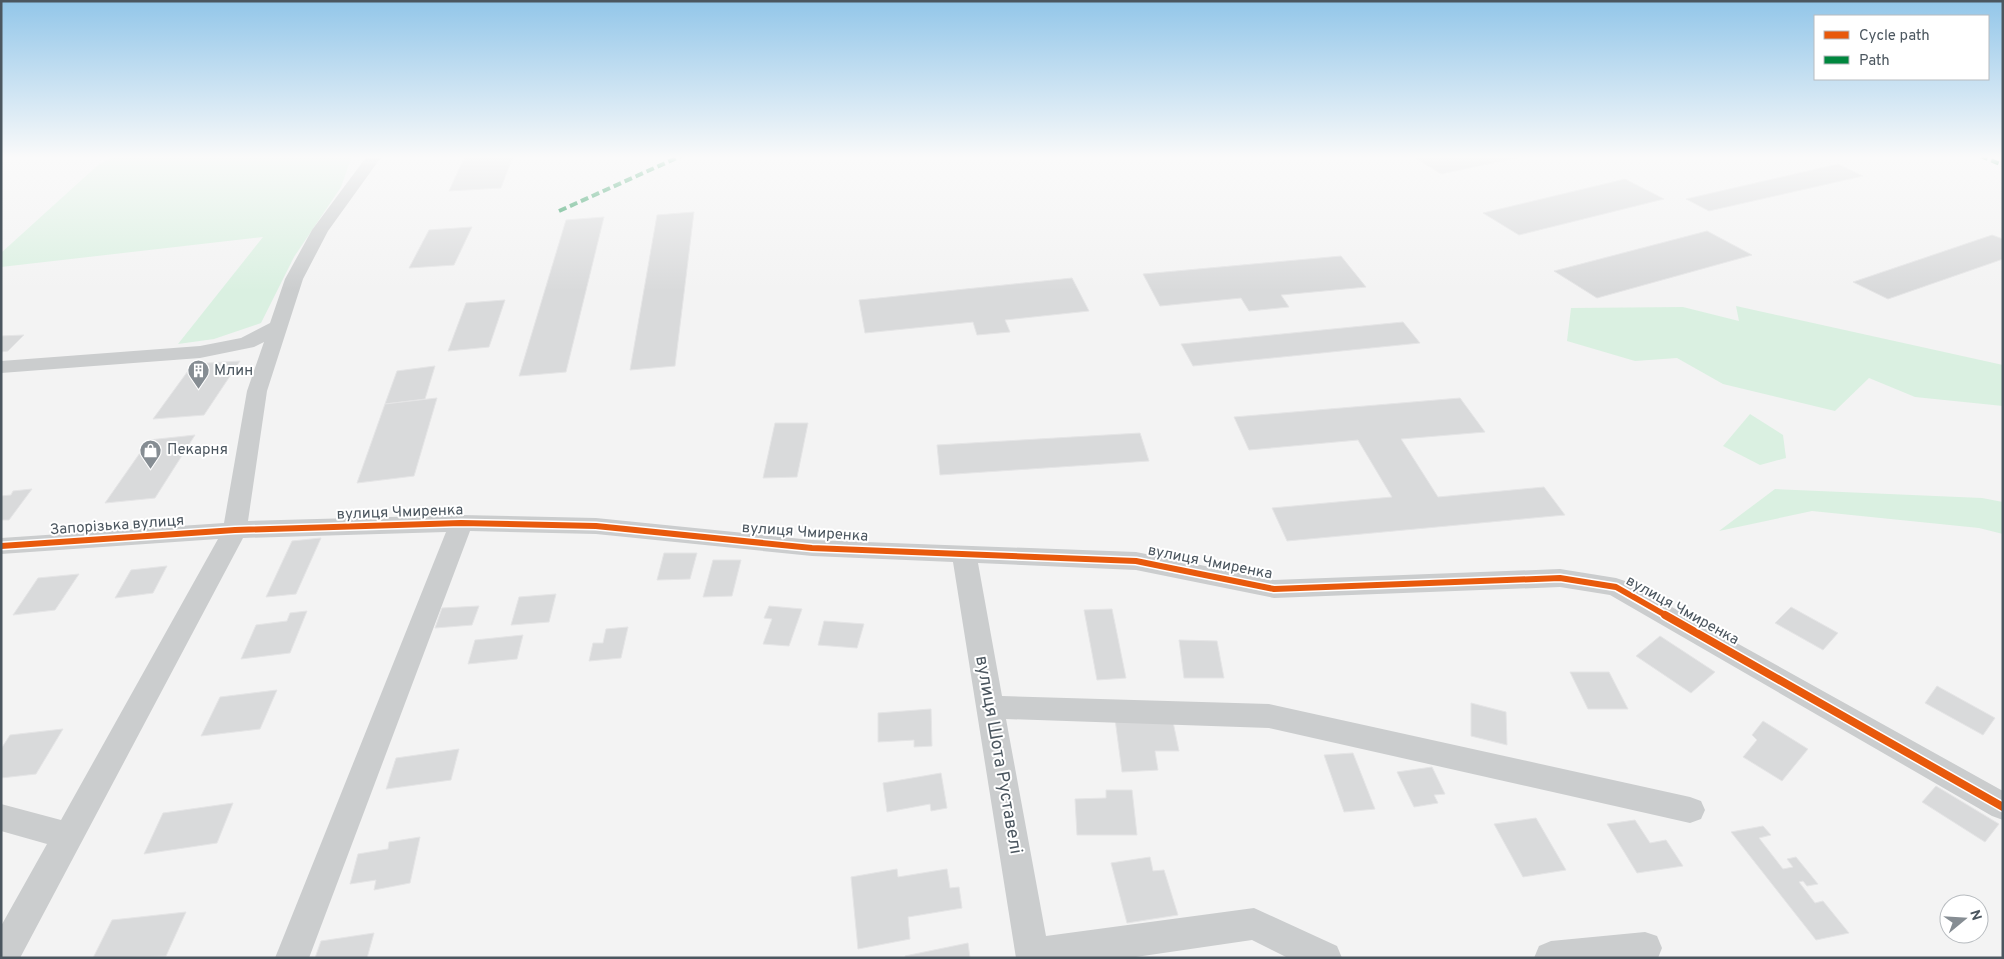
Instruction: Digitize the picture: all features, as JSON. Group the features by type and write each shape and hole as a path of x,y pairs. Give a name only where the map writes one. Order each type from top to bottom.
{"street":[{"path":"2,958 235,530 257,392 278,326 294,279 320,230 342,201"},
{"path":"1,367 200,352 247,343 278,326"},
{"path":"292,958 461,524"},
{"name":"вулиця Чмиренка","path":"235,530 461,524 596,526 812,548 1136,561 1274,589 1560,578 1616,587 2003,806"},
{"name":"Запорізька вулиця","path":"1,546 235,530"},
{"name":"вулиця Шота Руставелі","path":"964,553 1033,956"},
{"path":"990,707 1269,716 1690,810"},
{"path":"1,817 68,836"},
{"path":"1033,956 1254,924 1325,958"},
{"path":"1551,958 1645,948"}],"green space":[{"path":"59,201 332,201 294,257 261,323 214,339 178,344 263,237 1,267 1,253"},
{"path":"1736,306 2003,365 2003,406 1915,397 1869,378 1835,411 1723,384 1677,358 1635,361 1567,341 1571,308 1683,307 1739,321"},
{"path":"1750,414 1783,435 1786,458 1760,465 1723,446"},
{"path":"1775,489 1982,498 2003,502 2003,534 1979,528 1812,511 1719,531"}],"building":[{"path":"1534,201 1657,201 1519,235 1483,213"},
{"path":"1689,201 1754,201 1709,211"},
{"path":"694,212 675,366 630,370 657,215"},
{"path":"604,217 566,372 519,376 566,220"},
{"path":"472,227 454,265 409,268 429,230"},
{"path":"1707,231 1752,255 1597,298 1554,271"},
{"path":"1992,235 2003,239 2003,259 1888,299 1853,282"},
{"path":"1341,256 1366,287 1281,295 1289,307 1249,311 1241,298 1160,306 1143,274"},
{"path":"1072,278 1089,311 1005,320 1010,332 977,335 973,322 865,333 859,300"},
{"path":"505,300 489,347 448,351 466,303"},
{"path":"1403,322 1420,343 1193,366 1181,344"},
{"path":"24,335 8,351 1,352 1,336"},
{"name":"Млин","path":"240,361 204,415 153,419 193,364"},
{"path":"435,366 425,399 385,404 397,371"},
{"path":"437,398 414,476 357,483 385,404"},
{"path":"1460,398 1485,432 1401,439 1438,497 1544,487 1565,515 1287,541 1272,508 1392,497 1358,440 1249,450 1234,417"},
{"path":"775,423 808,423 797,477 763,478"},
{"path":"1140,433 1149,461 940,475 937,445"},
{"name":"Пекарня","path":"195,435 155,498 105,503 149,440"},
{"path":"32,489 9,520 1,520 1,496 11,495 13,491"},
{"path":"321,538 296,594 266,597 292,541"},
{"path":"664,553 697,553 690,579 657,580"},
{"path":"713,560 741,560 732,596 703,597"},
{"path":"167,566 153,593 115,598 131,570"},
{"path":"79,574 55,610 13,615 38,578"},
{"path":"556,594 549,622 511,625 519,597"},
{"path":"479,606 472,625 435,628 442,608"},
{"path":"769,606 802,609 789,646 763,644 772,619 764,618"},
{"path":"1791,607 1838,633 1823,650 1775,623"},
{"path":"1112,609 1126,678 1097,680 1084,610"},
{"path":"307,611 290,653 241,659 256,625 287,621 290,613"},
{"path":"824,621 864,624 857,648 818,645"},
{"path":"628,627 621,658 589,661 593,643 603,643 606,629"},
{"path":"523,635 517,659 468,664 475,640"},
{"path":"1660,636 1715,672 1691,693 1636,656"},
{"path":"1179,640 1217,641 1224,678 1184,678"},
{"path":"1570,672 1609,672 1628,709 1588,709"},
{"path":"1937,686 1995,718 1983,735 1925,703"},
{"path":"277,690 260,729 201,736 220,697"},
{"path":"1471,703 1506,712 1507,745 1471,736"},
{"path":"931,709 932,746 914,747 914,740 878,742 878,713"},
{"path":"1172,717 1179,751 1155,751 1158,770 1122,772 1115,719"},
{"path":"1763,721 1808,749 1782,781 1743,757 1757,740 1752,735"},
{"path":"63,729 36,774 1,778 1,749 10,735"},
{"path":"459,749 451,780 386,789 396,758"},
{"path":"1353,753 1375,809 1344,812 1324,755"},
{"path":"1432,767 1445,794 1434,795 1438,803 1414,807 1397,772"},
{"path":"941,773 947,808 931,811 930,804 887,812 883,783"},
{"path":"1936,786 1999,824 1985,842 1922,802"},
{"path":"1106,790 1132,790 1137,835 1077,835 1075,799 1106,798"},
{"path":"233,803 217,843 144,854 163,813"},
{"path":"1536,818 1566,870 1523,877 1494,824"},
{"path":"1635,820 1650,843 1666,840 1683,866 1637,873 1607,824"},
{"path":"1763,826 1771,835 1759,838 1783,869 1793,867 1787,859 1796,857 1818,884 1807,886 1803,881 1799,882 1815,903 1823,901 1849,933 1816,940 1731,832"},
{"path":"420,837 410,883 374,890 376,880 350,884 358,854 388,849 389,842"},
{"path":"1150,857 1153,871 1164,870 1178,915 1127,923 1111,863"},
{"path":"897,869 898,877 947,869 950,888 959,887 962,908 908,917 910,939 858,949 851,877"},
{"path":"186,912 166,956 93,958 112,920"},
{"path":"374,933 367,958 315,958 321,941"},
{"path":"968,943 970,958 905,958 905,956"}],"marked path":[{"path":"559,211 582,201"}],"cycle path":[{"path":"1,546 235,530 461,523 596,526 812,548 1136,561 1274,589 1560,578 1616,587 2003,807"}],"place":[{"name":"Млин","path":"198,390"},
{"name":"Пекарня","path":"151,469"}]}
